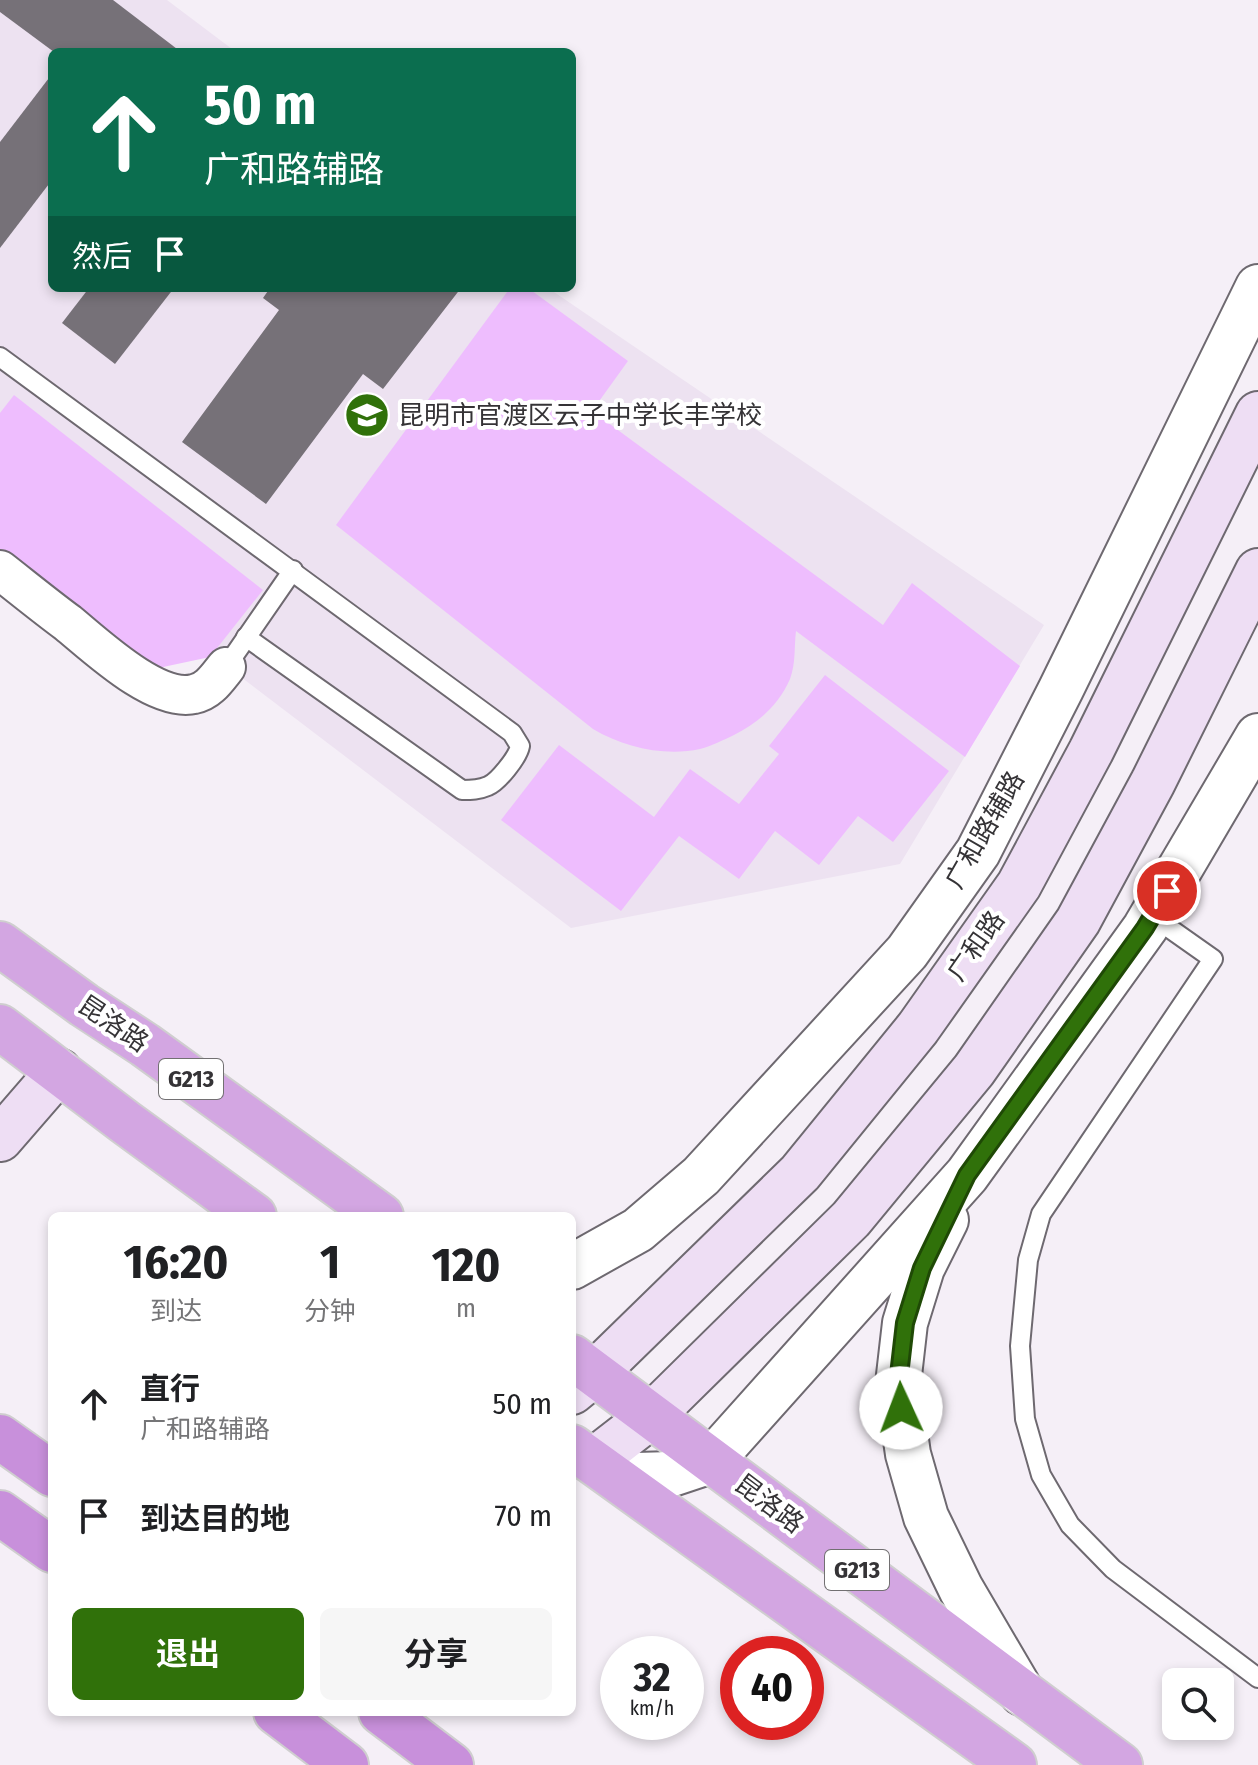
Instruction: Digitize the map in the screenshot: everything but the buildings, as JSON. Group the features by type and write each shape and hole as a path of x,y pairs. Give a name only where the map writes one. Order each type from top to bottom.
{"highway":[{"name":"昆洛路","path":"0,944 375,1212"},
{"name":"G213","path":"0,1027 249,1212"},
{"name":"昆洛路","path":"579,1374 651,1416 1120,1765"},
{"path":"0,1437 48,1471"},
{"name":"G213","path":"583,1454 1014,1765"},
{"path":"0,1513 48,1547"},
{"path":"281,1716 346,1765"},
{"path":"386,1716 451,1765"}],"main road":[{"name":"广和路","path":"579,1374 800,1173 918,1028 1019,885 1091,751 1258,414"},
{"path":"583,1454 651,1416 851,1219 974,1070 1078,921 1153,782 1258,571"},
{"path":"0,1139 59,1071"}],"street":[{"name":"广和路辅路","path":"576,1265 638,1230 701,1176 907,952 978,852 1258,287"},
{"path":"0,570 130,673 176,695 194,694 209,687 236,652"},
{"path":"583,1454 637,1475 672,1474 711,1461 967,1175 1152,916 1258,736"},
{"path":"934,915 1010,845 1091,751"},
{"path":"967,1175 922,1268 905,1323 898,1384 908,1454 926,1517 961,1589 1022,1693"}],"lane":[{"path":"0,357 293,570 512,733 520,746 519,753 493,783 484,788 462,790 236,652 293,570"},
{"path":"1152,916 1213,959 1041,1214 1028,1260 1020,1346 1025,1419 1041,1475 1070,1525 1113,1569 1258,1678"}],"shaded area":[{"name":"昆明市官渡区云子中学长丰学校","path":"0,0 167,0 231,48 48,48 48,292 554,292 1044,625 900,864 571,928 0,494"},
{"path":"507,292 533,292 628,361 592,411 883,625 912,583 1020,666 965,757 796,631 790,679 780,697 760,719 734,735 700,749 673,752 645,749 617,741 593,729 336,525"},
{"path":"14,395 263,590 210,657 149,670 0,555 0,413"},
{"path":"825,675 949,771 893,842 858,816 819,865 775,831 739,879 679,836 621,911 501,820 559,745 654,817 690,769 739,804 779,754 769,746"}],"place":[{"name":"昆明市官渡区云子中学长丰学校","path":"367,415"}],"route":[{"path":"901,1408 898,1384 905,1323 922,1268 967,1175 1145,928 1167,891"}]}
